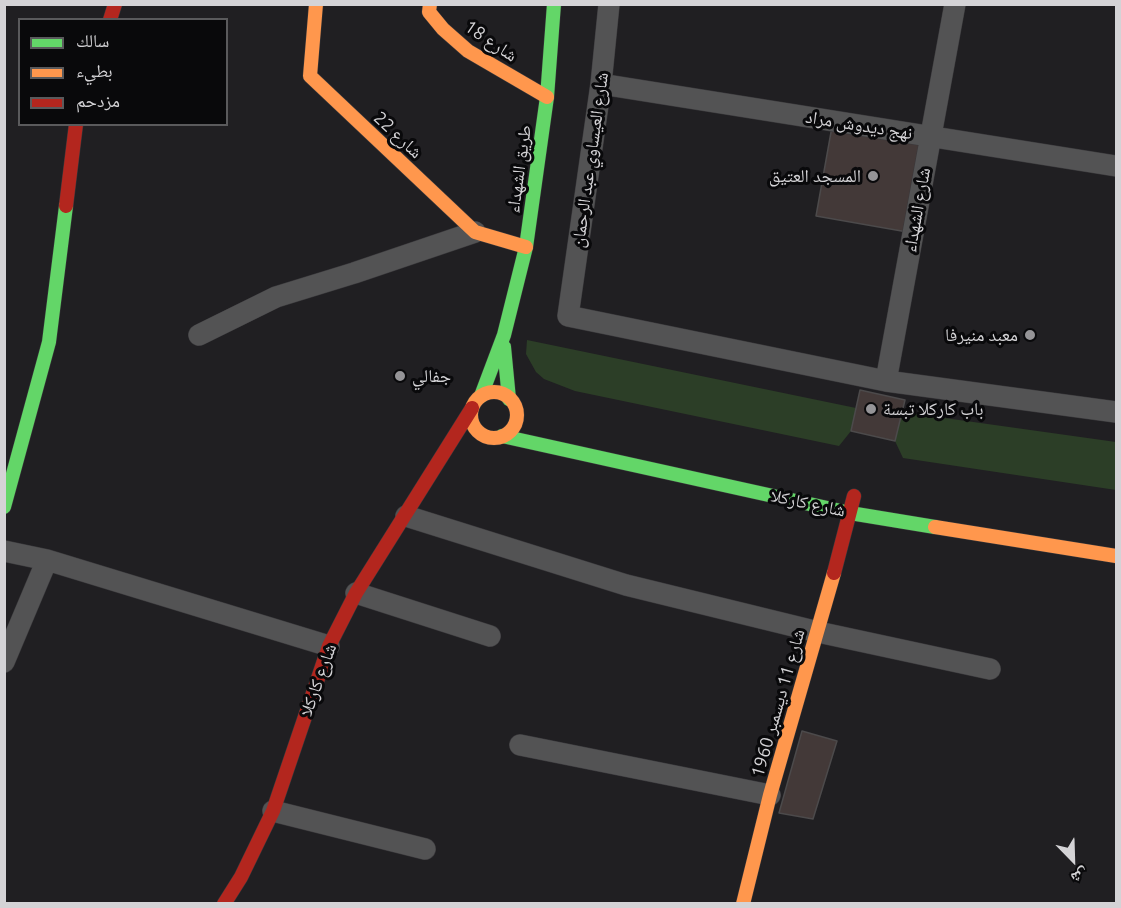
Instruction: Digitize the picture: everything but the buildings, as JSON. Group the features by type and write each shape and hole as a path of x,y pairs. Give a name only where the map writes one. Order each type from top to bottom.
{"main road":[{"name":"شارع 22","path":"316,4 310,76 475,232 526,247"},
{"name":"شارع 18","path":"430,4 429,12 443,29 468,51 547,97"},
{"name":"طريق الشهداء","path":"504,335 526,247 547,97 554,4"},
{"path":"4,507 49,342 76,126"},
{"path":"499,437 481,434 476,429 471,415 472,408 481,396 504,335"},
{"path":"434,466 466,446 499,437 521,422 509,399 504,335"},
{"path":"481,396 496,392 509,399"},
{"name":"شارع كاركلا","path":"224,903 242,877 273,811 329,646 356,593 472,408"},
{"path":"548,432 593,442"},
{"name":"شارع كاركلا","path":"499,437 850,513 1116,556"},
{"path":"850,513 854,496"},
{"name":"شارع 11 ديسمبر 1960","path":"743,903 770,795 850,513"}],"street":[{"name":"شارع العيساوي عبد الرحمان","path":"609,4 568,316 886,381"},
{"name":"شارع الشهداء","path":"886,381 955,4"},
{"name":"نهج ديدوش مراد","path":"600,84 1116,166"},
{"path":"199,335 276,297 475,232"},
{"path":"886,381 1116,412"},
{"path":"406,516 626,585 818,632 990,669"},
{"path":"4,551 47,560 329,646"},
{"path":"4,662 47,560"},
{"path":"356,593 490,636"},
{"path":"520,745 770,795"},
{"path":"273,811 424,849"}],"green space":[{"path":"527,340 856,408 851,431 839,446 575,391 544,379 536,372 526,354"},
{"path":"902,412 1116,442 1116,490 903,458 895,441"}],"traffic: fast":[{"path":"481,396 504,335 526,247 547,97 554,4"},
{"path":"4,507 49,342 66,206"},
{"path":"504,347 509,399"},
{"path":"502,436 850,513 935,527"}],"traffic: slow":[{"path":"316,4 310,76 475,232 526,247"},
{"path":"430,4 429,12 443,29 468,51 547,97"},
{"path":"494,392 510,399 517,415 510,431 494,438 478,431 471,415 478,399 494,392"},
{"path":"935,527 1116,556"},
{"path":"743,904 770,795 834,573"}],"traffic: jam":[{"path":"111,18 115,4"},
{"path":"66,206 76,126"},
{"path":"224,904 241,877 273,811 329,646 356,593 472,408"},
{"path":"834,573 854,496"}],"place":[{"name":"المسجد العتيق","path":"873,176"},
{"name":"معبد منيرفا","path":"1030,335"},
{"name":"جفالي","path":"400,376"},
{"name":"باب كاركلا تبسة","path":"871,409"}]}
